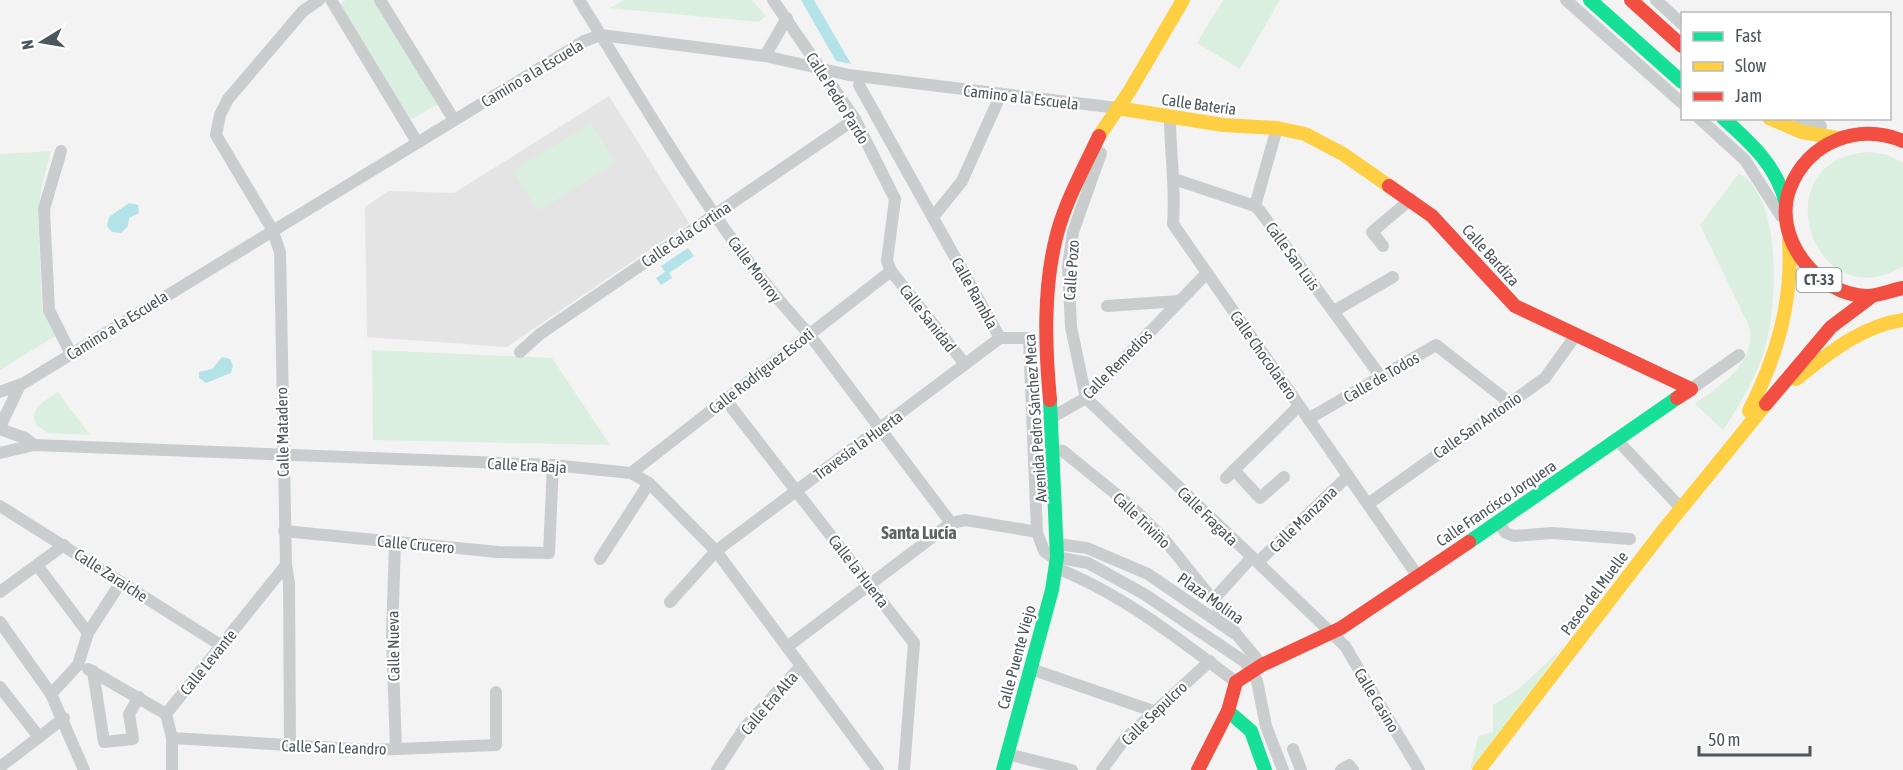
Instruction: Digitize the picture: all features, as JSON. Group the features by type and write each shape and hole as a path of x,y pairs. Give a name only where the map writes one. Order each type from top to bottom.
{"main road":[{"name":"Avenida Pedro Sánchez Meca","path":"1057,556 1054,450 1049,419 1046,328 1052,254 1063,214 1092,151 1183,0"},
{"path":"1590,0 1681,80"},
{"path":"1631,0 1681,44"},
{"name":"Calle Batería","path":"1116,108 1236,126 1277,128"},
{"name":"CT-33","path":"1725,120 1765,157 1781,182 1788,231 1798,257 1821,282 1844,293 1871,297 1903,288"},
{"name":"CT-33","path":"1774,120 1811,136 1837,138 1857,133 1884,134 1903,141"},
{"name":"Calle Bardiza","path":"1277,128 1305,134 1343,154 1411,199 1432,216 1515,306 1691,389"},
{"name":"CT-33","path":"1786,206 1791,187 1800,169 1812,154 1837,138"},
{"path":"1735,437 1770,370 1785,326 1792,280 1788,231"},
{"path":"1735,437 1836,321 1857,304 1871,297"},
{"path":"1767,402 1816,364 1864,333 1885,323 1903,320"},
{"name":"Calle Francisco Jorquera","path":"1257,668 1331,632 1498,523 1691,389"},
{"name":"Paseo del Muelle","path":"1479,770 1735,437"},
{"name":"Calle Puente Viejo","path":"1003,770 1031,669 1057,556"},
{"path":"1198,770 1228,711 1236,682 1257,668"},
{"path":"1228,711 1251,731 1265,770"}],"street":[{"name":"Calle Matadero","path":"290,746 289,583 284,531 280,252 273,229 216,135 220,115 228,99 303,11 319,0"},
{"path":"331,0 417,142"},
{"path":"380,0 454,120"},
{"name":"Calle Monroy","path":"579,0 714,214 784,308 809,334 951,523"},
{"name":"Calle Pedro Pardo","path":"773,0 855,119 895,199 887,261 891,271"},
{"path":"1566,0 1681,102"},
{"path":"1656,0 1681,22"},
{"path":"765,56 787,18"},
{"name":"Camino a la Escuela","path":"0,392 20,385 584,41 601,35 765,56 823,70 1116,108"},
{"name":"Calle Rambla","path":"859,85 1000,338 1029,339 1037,532"},
{"path":"933,217 962,181 1001,94"},
{"name":"Calle Chocolatero","path":"1170,117 1171,169 1174,179 1173,224 1417,575"},
{"name":"Calle Cala Cortina","path":"520,352 540,333 855,119"},
{"path":"1701,120 1754,171 1788,231"},
{"path":"1804,120 1812,124 1857,133"},
{"path":"1255,206 1277,128"},
{"name":"Calle Pozo","path":"1086,398 1071,327 1068,276 1073,232 1101,153 1092,151"},
{"path":"61,152 44,209 49,310 71,354"},
{"name":"Calle San Luis","path":"1174,179 1255,206 1381,377"},
{"path":"1383,246 1372,232 1411,199"},
{"name":"Calle Rodríguez Escoti","path":"631,472 891,271"},
{"name":"Calle Sanidad","path":"891,271 965,364"},
{"name":"Calle Remedios","path":"1049,419 1086,398 1207,273"},
{"path":"1334,311 1393,277"},
{"name":"Calle Remedios","path":"1107,306 1179,301"},
{"name":"Calle San Antonio","path":"1368,504 1545,378 1576,335"},
{"name":"Travesía la Huerta","path":"670,602 716,551 1000,338"},
{"name":"Calle de Todos","path":"1308,419 1436,345 1509,402"},
{"name":"Calle Francisco Jorquera","path":"1691,389 1739,355"},
{"path":"0,428 20,385"},
{"name":"Calle Fragata","path":"1086,398 1331,632"},
{"name":"Calle la Huerta","path":"725,399 914,643 904,770"},
{"path":"1284,477 1260,498 1230,474 1299,406"},
{"name":"Calle Era Baja","path":"0,428 26,438 34,445"},
{"path":"1617,440 1680,507"},
{"name":"Calle Era Baja","path":"0,453 34,445 553,465 631,472 649,483 716,551 878,770"},
{"name":"Calle Triviño","path":"1054,450 1063,451 1134,508 1164,539 1214,600 1237,635"},
{"name":"Calle Crucero","path":"284,531 498,552 549,553 553,465"},
{"name":"Calle Manzana","path":"1214,600 1348,476"},
{"path":"600,559 649,483"},
{"name":"Calle Zaraiche","path":"0,506 222,646"},
{"path":"787,647 951,523 966,520 1037,532 1044,551 1088,563 1144,594 1257,668 1257,681 1266,726 1283,770"},
{"path":"1498,523 1506,533 1514,536 1552,533 1630,539"},
{"name":"Calle Nueva","path":"395,543 392,636 396,749"},
{"path":"0,592 64,545"},
{"name":"Plaza Molina","path":"1057,556 1087,548 1148,574 1237,635 1257,668"},
{"path":"1057,556 1087,580 1210,661 1236,682"},
{"path":"37,565 88,633"},
{"name":"Calle Levante","path":"166,714 286,565"},
{"path":"51,694 78,665 88,633 121,582"},
{"path":"0,622 51,694 64,718 84,770"},
{"name":"Calle Casino","path":"1331,632 1345,646 1419,770"},
{"name":"Calle Sepulcro","path":"1102,770 1124,740 1210,661"},
{"path":"78,665 93,671 166,714 172,738 172,770"},
{"name":"Calle Era Alta","path":"717,770 745,727 801,666"},
{"path":"1031,669 1153,711"},
{"path":"93,671 104,742 133,739 129,714 139,698"},
{"path":"0,687 39,737"},
{"name":"Calle San Leandro","path":"172,738 290,746 396,749 496,745 496,692"},
{"path":"0,767 64,718"},
{"path":"1293,749 1301,770"},
{"path":"1007,754 1072,770"},
{"path":"1341,770 1348,765 1353,770"}],"shaded area":[{"path":"609,96 689,223 507,347 367,337 365,207 388,191 454,193"}],"green space":[{"path":"346,0 374,0 438,104 410,120 338,5"},
{"path":"624,0 752,0 766,16 759,22 609,8"},
{"path":"1223,0 1280,0 1240,69 1197,43"},
{"path":"591,123 615,163 538,211 513,171"},
{"path":"51,151 42,185 38,214 42,308 55,336 0,370 0,154"},
{"path":"1869,152 1888,155 1903,163 1903,266 1871,277 1844,273 1824,256 1811,232 1808,205 1816,180 1835,161"},
{"path":"1739,173 1754,186 1764,206 1770,230 1774,284 1769,333 1764,352 1756,373 1723,430 1695,404 1726,381 1742,362 1748,351 1749,326 1700,225"},
{"path":"372,350 552,358 610,445 373,440"},
{"path":"58,392 90,435 48,433 36,425 34,419 36,409"},
{"path":"1565,645 1470,770 1478,736 1493,732 1493,705 1520,688"}],"water":[{"path":"801,0 814,0 851,64 836,61"},
{"path":"129,203 138,205 139,213 129,218 128,226 121,233 112,232 107,226 109,217"},
{"path":"688,248 694,256 669,273 672,278 661,285 656,278 665,272 661,266"},
{"path":"222,357 230,359 233,366 231,373 206,383 199,378 199,372 212,369"}],"traffic: fast":[{"path":"1590,0 1681,81"},
{"path":"1725,120 1762,156 1776,178 1786,204"},
{"path":"1469,542 1677,398"},
{"path":"1003,770 1052,590 1057,557 1050,400"},
{"path":"1228,711 1251,731 1265,770"}],"traffic: slow":[{"path":"1099,136 1129,92 1183,0"},
{"path":"1117,108 1223,125 1277,128 1305,134 1343,154 1389,186"},
{"path":"1774,120 1802,132 1837,138"},
{"path":"1749,411 1768,370 1781,328 1788,285 1789,240"},
{"path":"1796,379 1846,342 1873,328 1903,320"},
{"path":"1479,770 1662,532 1766,404"}],"traffic: jam":[{"path":"1631,0 1681,45"},
{"path":"1903,141 1869,134 1852,135 1836,140 1822,148 1798,172 1790,188 1786,207 1787,225 1793,243 1803,260 1831,286 1849,293 1867,296 1903,288"},
{"path":"1050,400 1046,317 1052,254 1065,209 1099,136"},
{"path":"1389,186 1432,216 1515,306 1691,389 1677,398"},
{"path":"1766,404 1831,327 1871,297"},
{"path":"1198,770 1228,711 1236,682 1262,665 1341,628 1469,542"}],"district":[{"name":"Santa Lucía","path":"919,533"}]}
